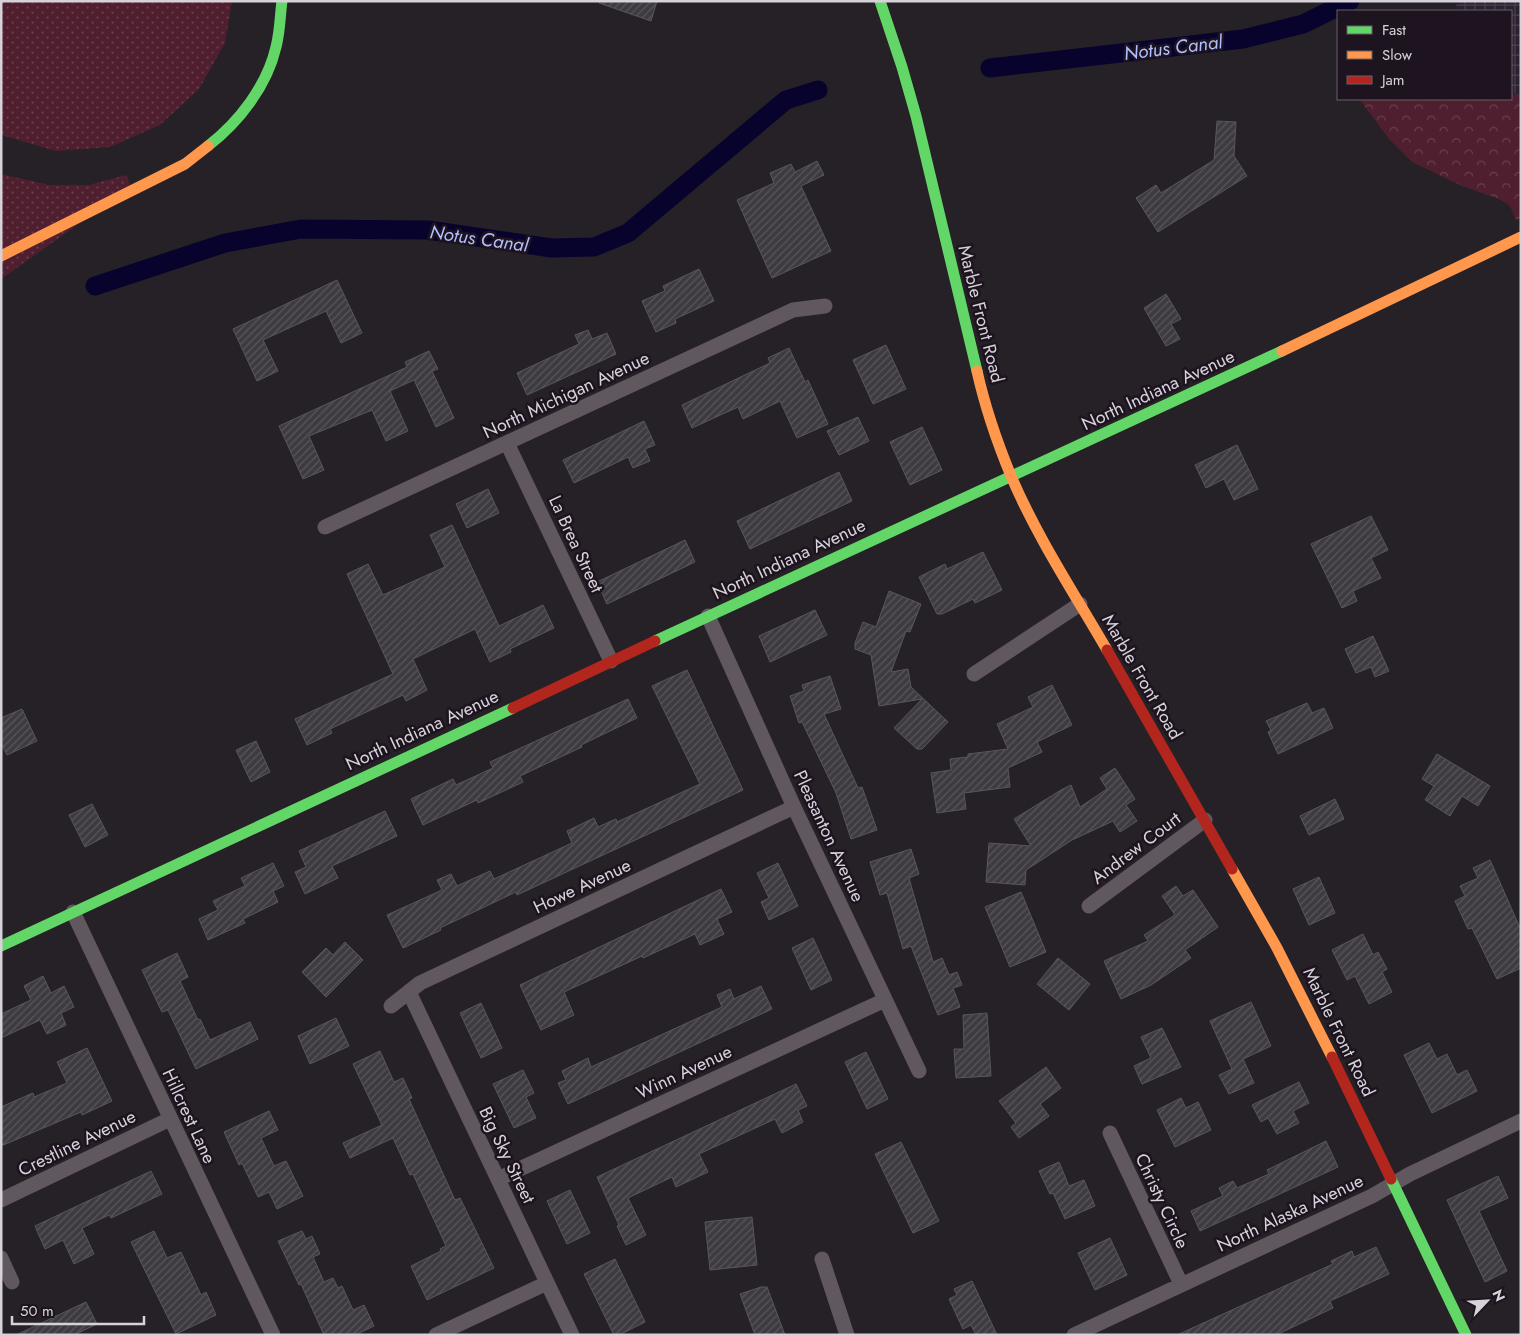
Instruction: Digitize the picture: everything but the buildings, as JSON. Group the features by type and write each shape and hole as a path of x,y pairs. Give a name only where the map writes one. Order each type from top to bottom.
{"main road":[{"path":"1,256 185,164 225,133 246,108 264,79 276,47 282,1"},
{"name":"Marble Front Road","path":"880,1 902,66 916,116 985,406 1011,476 1036,528 1205,820 1294,980 1466,1335"},
{"name":"North Indiana Avenue","path":"1,946 708,616 1196,392 1521,238"}],"street":[{"name":"North Michigan Avenue","path":"326,526 793,310 825,306"},
{"name":"La Brea Street","path":"507,443 611,661"},
{"path":"974,674 1080,604"},
{"name":"Pleasanton Avenue","path":"708,616 794,808 919,1071"},
{"name":"Howe Avenue","path":"391,1006 420,984 794,808"},
{"name":"Andrew Court","path":"1089,906 1205,820"},
{"name":"Hillcrest Lane","path":"73,912 273,1335"},
{"name":"Big Sky Street","path":"409,992 572,1335"},
{"name":"Winn Avenue","path":"498,1179 885,1000"},
{"name":"Crestline Avenue","path":"1,1200 170,1119"},
{"name":"North Alaska Avenue","path":"1074,1335 1364,1200 1410,1174 1521,1121"},
{"name":"Christy Circle","path":"1110,1133 1181,1284"},
{"path":"1,1258 12,1282"},
{"path":"822,1259 847,1335"},
{"path":"436,1335 547,1283"}],"shaded area":[{"path":"1462,1 1521,1 1521,94 1517,96 1512,89 1512,10 1459,10 1456,5"}],"green space":[{"path":"1,1 232,1 225,43 199,89 160,125 110,147 56,151 1,135"},
{"path":"1512,90 1516,96 1521,94 1521,218 1516,220 1510,206 1499,199 1462,186 1412,162 1389,139 1360,100 1512,100"},
{"path":"1,174 49,185 89,185 126,175 131,187 1,279"}],"waterway":[{"name":"Notus Canal","path":"990,68 1243,39 1303,24 1350,1"},
{"name":"Notus Canal","path":"95,286 225,243 301,229 428,230 552,248 594,247 628,233 786,100 818,90"}],"traffic: fast":[{"path":"208,146 241,114 266,76 277,41 282,1"},
{"path":"880,1 916,116 977,371"},
{"path":"655,641 1282,351"},
{"path":"1,946 513,708"},
{"path":"1391,1179 1466,1335"}],"traffic: slow":[{"path":"1,256 185,164 208,146"},
{"path":"1282,351 1521,237"},
{"path":"977,371 996,437 1021,499 1056,564 1107,650"},
{"path":"1232,869 1277,948 1332,1057"}],"traffic: jam":[{"path":"513,708 655,641"},
{"path":"1107,650 1232,869"},
{"path":"1332,1057 1391,1179"}]}
